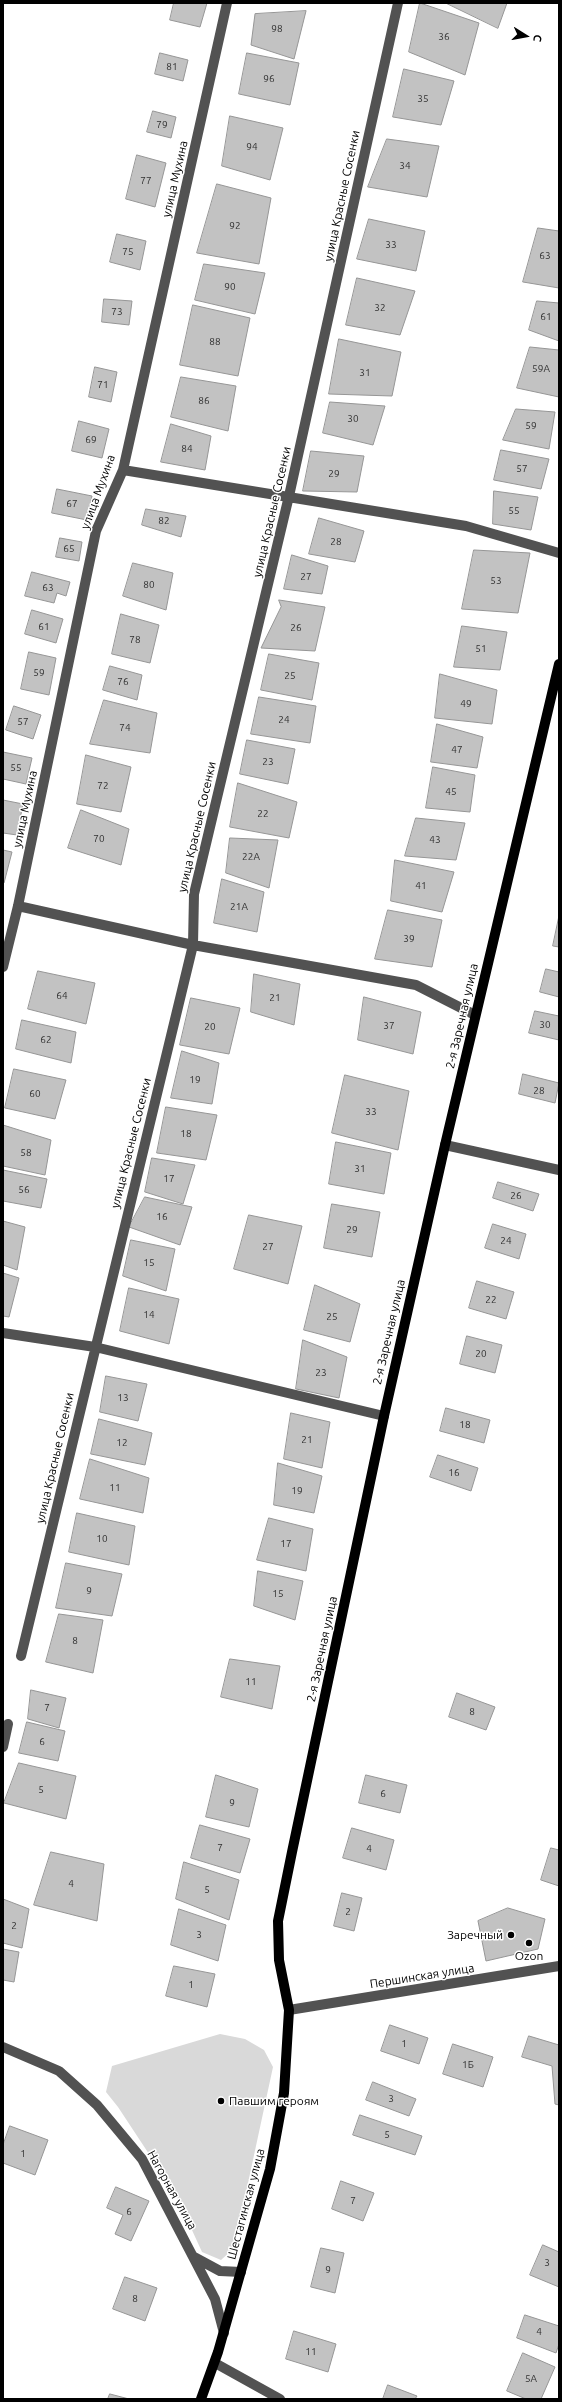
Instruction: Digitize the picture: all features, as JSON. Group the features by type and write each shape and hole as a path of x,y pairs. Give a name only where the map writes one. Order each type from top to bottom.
{"main road":[{"name":"2-я Заречная улица","path":"289,2010 279,1960 278,1921 384,1416 475,1015 559,664"},
{"name":"Шестагинская улица","path":"201,2399 224,2334 270,2169 284,2093 289,2010"}],"street":[{"name":"улица Мухина","path":"3,967 18,906 96,531 123,470 228,3"},
{"name":"улица Красные Сосенки","path":"21,1656 193,945 194,894 289,496 398,3"},
{"path":"123,470 466,526 559,553"},
{"path":"18,906 193,945 416,985 475,1015"},
{"path":"445,1145 559,1170"},
{"path":"3,1333 95,1347 384,1416"},
{"path":"3,1747 8,1724"},
{"name":"Першинская улица","path":"289,2010 559,1966"},
{"name":"Нагорная улица","path":"3,2047 14,2050 59,2071 97,2105 142,2159 194,2257 214,2299 224,2334"},
{"path":"194,2257 220,2271 241,2272"},
{"path":"214,2363 280,2399"}],"shaded area":[{"path":"220,2034 245,2039 264,2050 273,2067 234,2248 221,2260 202,2252 176,2195 118,2107 106,2092 112,2066"}],"building":[{"path":"174,3 207,3 200,27 170,20"},
{"path":"420,3 479,23 465,75 409,52"},
{"path":"446,3 507,3 498,28"},
{"path":"306,11 294,59 251,45 255,14"},
{"path":"160,53 188,60 183,81 155,74"},
{"path":"247,53 299,63 290,105 239,94"},
{"path":"404,69 454,81 441,125 393,117"},
{"path":"153,111 176,117 171,138 147,132"},
{"path":"230,116 283,128 270,180 222,166"},
{"path":"387,139 439,146 427,197 368,187"},
{"path":"137,155 166,163 155,207 126,199"},
{"path":"217,184 271,198 259,264 197,253"},
{"path":"369,219 425,231 416,271 357,259"},
{"path":"538,228 559,231 559,288 523,282"},
{"path":"117,234 146,241 140,270 110,262"},
{"path":"204,264 265,273 255,314 195,300"},
{"path":"357,278 415,291 400,335 346,325"},
{"path":"104,299 132,301 129,325 102,322"},
{"path":"537,301 559,303 559,341 529,330"},
{"path":"193,305 250,318 238,376 180,365"},
{"path":"339,339 401,352 392,396 329,394"},
{"path":"530,347 559,350 559,397 517,388"},
{"path":"95,367 117,372 111,402 89,397"},
{"path":"181,377 236,386 228,431 171,417"},
{"path":"330,402 385,406 373,445 323,433"},
{"path":"516,409 555,412 549,449 503,440"},
{"path":"79,421 109,429 102,458 72,451"},
{"path":"171,424 211,436 205,470 161,462"},
{"path":"501,450 549,459 541,489 494,480"},
{"path":"311,451 364,456 357,492 303,491"},
{"path":"57,489 92,496 87,520 52,513"},
{"path":"494,491 538,497 531,530 493,524"},
{"path":"146,509 186,516 181,537 142,525"},
{"path":"319,518 364,531 355,562 309,554"},
{"path":"60,538 82,542 79,561 56,557"},
{"path":"474,550 530,553 518,613 462,609"},
{"path":"292,555 328,566 322,594 284,589"},
{"path":"133,563 173,573 166,610 123,596"},
{"path":"32,572 70,582 66,596 57,593 54,603 25,596"},
{"path":"279,600 325,607 315,651 261,648 281,607"},
{"path":"32,610 63,619 56,643 25,634"},
{"path":"121,614 159,625 150,663 112,654"},
{"path":"462,626 507,632 500,670 454,667"},
{"path":"29,652 56,658 49,695 21,689"},
{"path":"269,654 319,663 312,700 261,690"},
{"path":"110,666 142,675 137,700 103,690"},
{"path":"440,674 497,690 492,724 435,718"},
{"path":"259,697 316,706 310,743 251,734"},
{"path":"104,700 157,713 150,753 90,744"},
{"path":"14,706 41,715 33,739 6,730"},
{"path":"437,724 483,737 477,768 431,762"},
{"path":"247,740 295,749 288,784 240,774"},
{"path":"3,752 32,758 26,784 3,779"},
{"path":"86,755 131,767 121,812 77,804"},
{"path":"433,767 475,775 470,812 426,808"},
{"path":"238,783 297,802 289,838 230,827"},
{"path":"3,800 23,804 17,835 3,833"},
{"path":"81,810 129,829 121,865 68,848"},
{"path":"416,818 465,823 456,860 405,856"},
{"path":"230,838 278,840 269,888 226,873"},
{"path":"3,850 12,852 4,883 3,883"},
{"path":"395,860 454,872 442,912 391,901"},
{"path":"222,879 264,892 257,932 214,923"},
{"path":"388,910 442,920 432,967 375,959"},
{"path":"559,916 559,947 553,946"},
{"path":"546,969 559,972 559,997 540,992"},
{"path":"38,971 95,983 86,1024 28,1009"},
{"path":"254,974 300,984 294,1025 251,1012"},
{"path":"364,997 421,1012 413,1054 358,1040"},
{"path":"191,998 240,1008 229,1054 180,1045"},
{"path":"535,1011 559,1016 559,1040 529,1033"},
{"path":"22,1020 76,1032 71,1063 16,1049"},
{"path":"182,1051 219,1063 212,1104 171,1098"},
{"path":"14,1069 66,1080 55,1119 5,1108"},
{"path":"523,1074 559,1083 555,1103 519,1094"},
{"path":"345,1075 409,1091 398,1150 332,1133"},
{"path":"166,1107 217,1115 206,1160 157,1153"},
{"path":"3,1125 51,1140 45,1175 3,1166"},
{"path":"336,1142 391,1153 384,1194 329,1184"},
{"path":"152,1158 195,1165 183,1204 145,1192"},
{"path":"3,1170 47,1179 41,1208 3,1201"},
{"path":"498,1182 539,1194 533,1211 493,1198"},
{"path":"145,1197 192,1207 180,1245 129,1227"},
{"path":"332,1204 380,1212 372,1257 324,1248"},
{"path":"249,1215 302,1226 288,1284 234,1269"},
{"path":"3,1221 25,1227 17,1270 3,1265"},
{"path":"493,1224 526,1234 519,1259 485,1248"},
{"path":"131,1240 175,1249 166,1291 123,1276"},
{"path":"3,1273 19,1278 9,1317 3,1316"},
{"path":"477,1281 514,1292 506,1319 469,1308"},
{"path":"315,1285 360,1304 350,1342 304,1330"},
{"path":"129,1288 179,1299 169,1344 120,1331"},
{"path":"467,1336 502,1345 495,1373 460,1364"},
{"path":"303,1340 347,1357 339,1398 296,1389"},
{"path":"106,1376 147,1384 138,1421 100,1412"},
{"path":"446,1408 490,1420 484,1443 440,1431"},
{"path":"291,1413 330,1422 322,1468 284,1459"},
{"path":"99,1419 152,1433 145,1465 91,1454"},
{"path":"438,1455 478,1468 471,1491 430,1477"},
{"path":"90,1459 149,1478 143,1513 80,1499"},
{"path":"278,1463 322,1476 314,1513 274,1505"},
{"path":"77,1513 135,1526 129,1565 69,1552"},
{"path":"269,1518 313,1529 306,1571 257,1560"},
{"path":"66,1563 122,1574 112,1616 56,1608"},
{"path":"258,1571 303,1581 295,1620 254,1606"},
{"path":"59,1614 103,1620 93,1673 46,1662"},
{"path":"230,1659 280,1666 272,1709 221,1697"},
{"path":"31,1690 66,1698 59,1728 28,1719"},
{"path":"457,1693 495,1707 486,1730 449,1717"},
{"path":"27,1722 65,1731 58,1761 19,1753"},
{"path":"19,1763 76,1776 66,1819 4,1803"},
{"path":"216,1775 258,1789 249,1827 206,1817"},
{"path":"366,1775 407,1785 400,1813 359,1803"},
{"path":"200,1825 250,1839 240,1873 191,1858"},
{"path":"352,1828 394,1840 386,1870 343,1858"},
{"path":"551,1848 559,1850 559,1886 541,1880"},
{"path":"51,1852 104,1864 97,1921 34,1905"},
{"path":"184,1862 239,1880 229,1920 176,1899"},
{"path":"342,1893 362,1898 354,1931 334,1926"},
{"path":"3,1899 29,1909 22,1948 3,1943"},
{"name":"Заречный","path":"508,1908 545,1919 538,1949 486,1961 478,1921"},
{"path":"179,1909 226,1925 218,1961 171,1945"},
{"path":"3,1949 19,1952 14,1982 3,1980"},
{"path":"174,1966 215,1974 207,2007 166,1996"},
{"path":"390,2025 428,2038 419,2064 381,2051"},
{"path":"529,2036 559,2045 559,2105 555,2104 552,2066 522,2057"},
{"path":"453,2044 493,2057 483,2087 443,2074"},
{"path":"373,2082 416,2099 409,2116 366,2100"},
{"path":"360,2115 422,2136 415,2155 353,2135"},
{"path":"10,2126 48,2140 35,2175 3,2163 3,2145"},
{"path":"341,2181 374,2193 363,2221 332,2209"},
{"path":"116,2187 149,2201 131,2241 115,2234 123,2215 107,2208"},
{"path":"543,2245 559,2252 559,2287 530,2275"},
{"path":"321,2248 344,2253 335,2293 311,2287"},
{"path":"125,2277 157,2288 145,2321 113,2309"},
{"path":"525,2315 559,2326 559,2344 556,2353 517,2338"},
{"path":"294,2331 336,2344 328,2372 286,2359"},
{"path":"523,2353 555,2367 541,2399 526,2399 507,2391"},
{"path":"388,2385 417,2396 415,2399 383,2399"},
{"path":"110,2394 129,2399 108,2399"}],"place":[{"name":"Заречный","path":"511,1935"},
{"name":"Ozon","path":"529,1943"},
{"name":"Павшим героям","path":"221,2101"}]}
